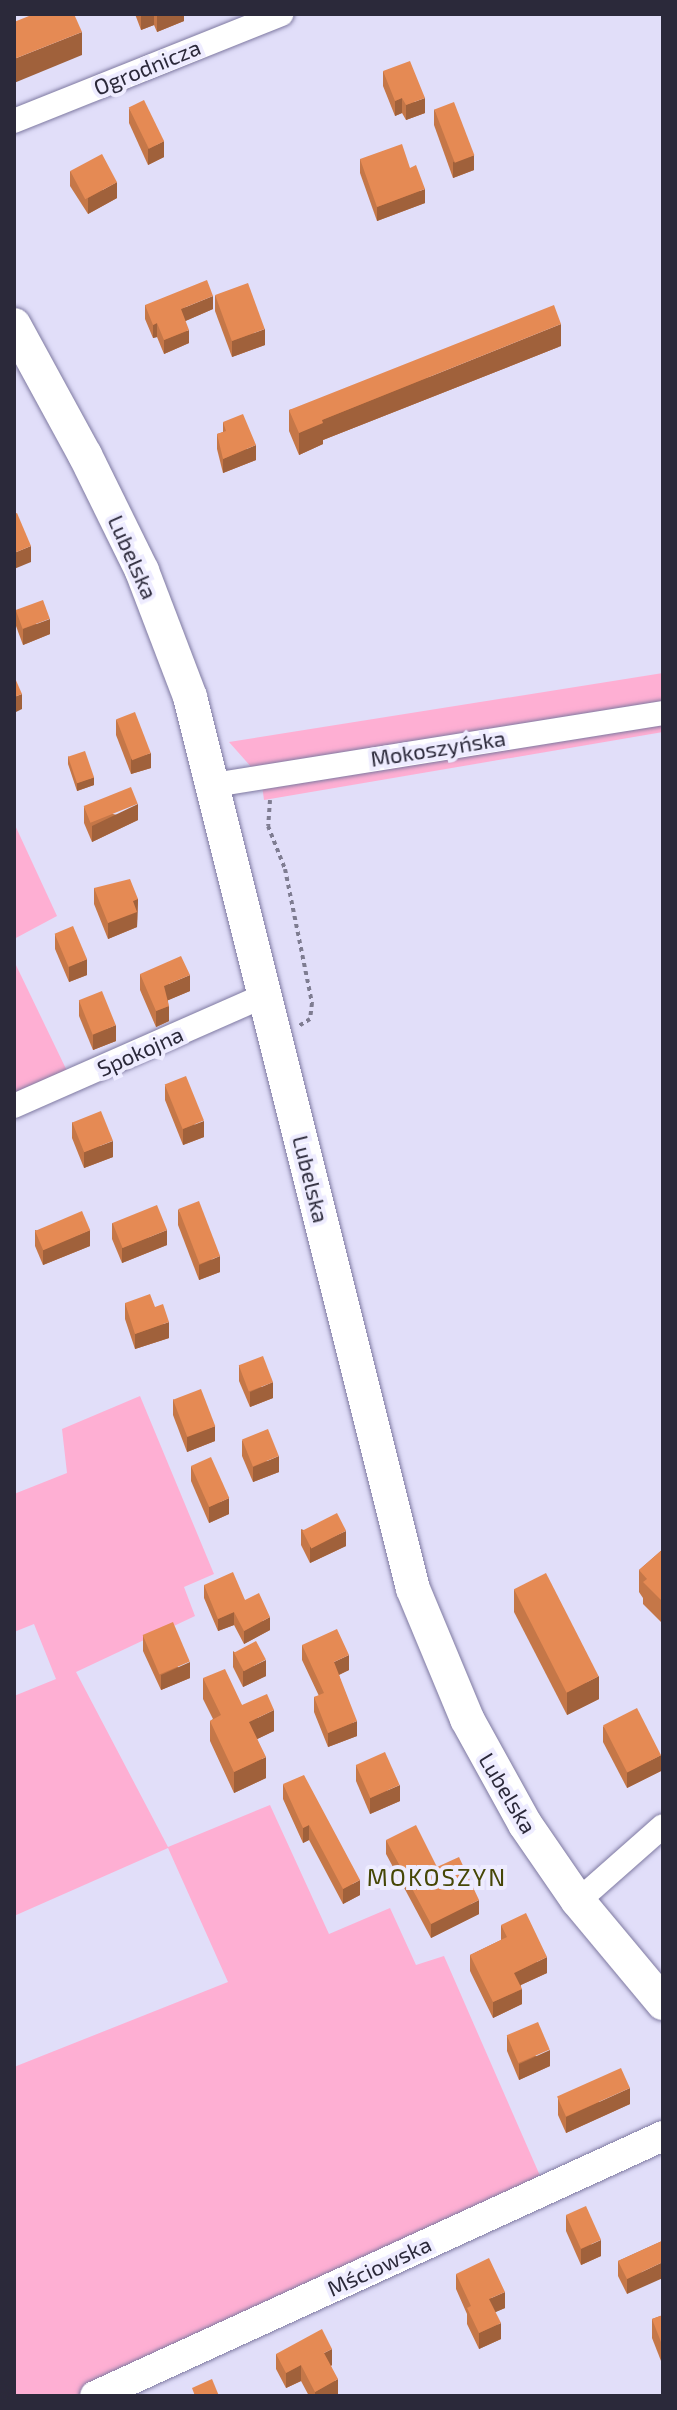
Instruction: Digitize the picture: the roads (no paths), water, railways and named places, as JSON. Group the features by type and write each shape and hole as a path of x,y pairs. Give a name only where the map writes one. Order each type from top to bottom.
{"main road":[{"name":"Lubelska","path":"14,325 85,455 142,571 190,697 413,1589 487,1761 525,1824 578,1901 663,2003"}],"street":[{"name":"Ogrodnicza","path":"14,121 234,22 281,14"},
{"name":"Mokoszyńska","path":"214,785 663,713"},
{"name":"Spokojna","path":"14,1106 266,995"},
{"path":"578,1901 663,1826"},
{"name":"Mściowska","path":"95,2396 663,2136"}],"district":[{"name":"MOKOSZYN","path":"437,1877"}]}
